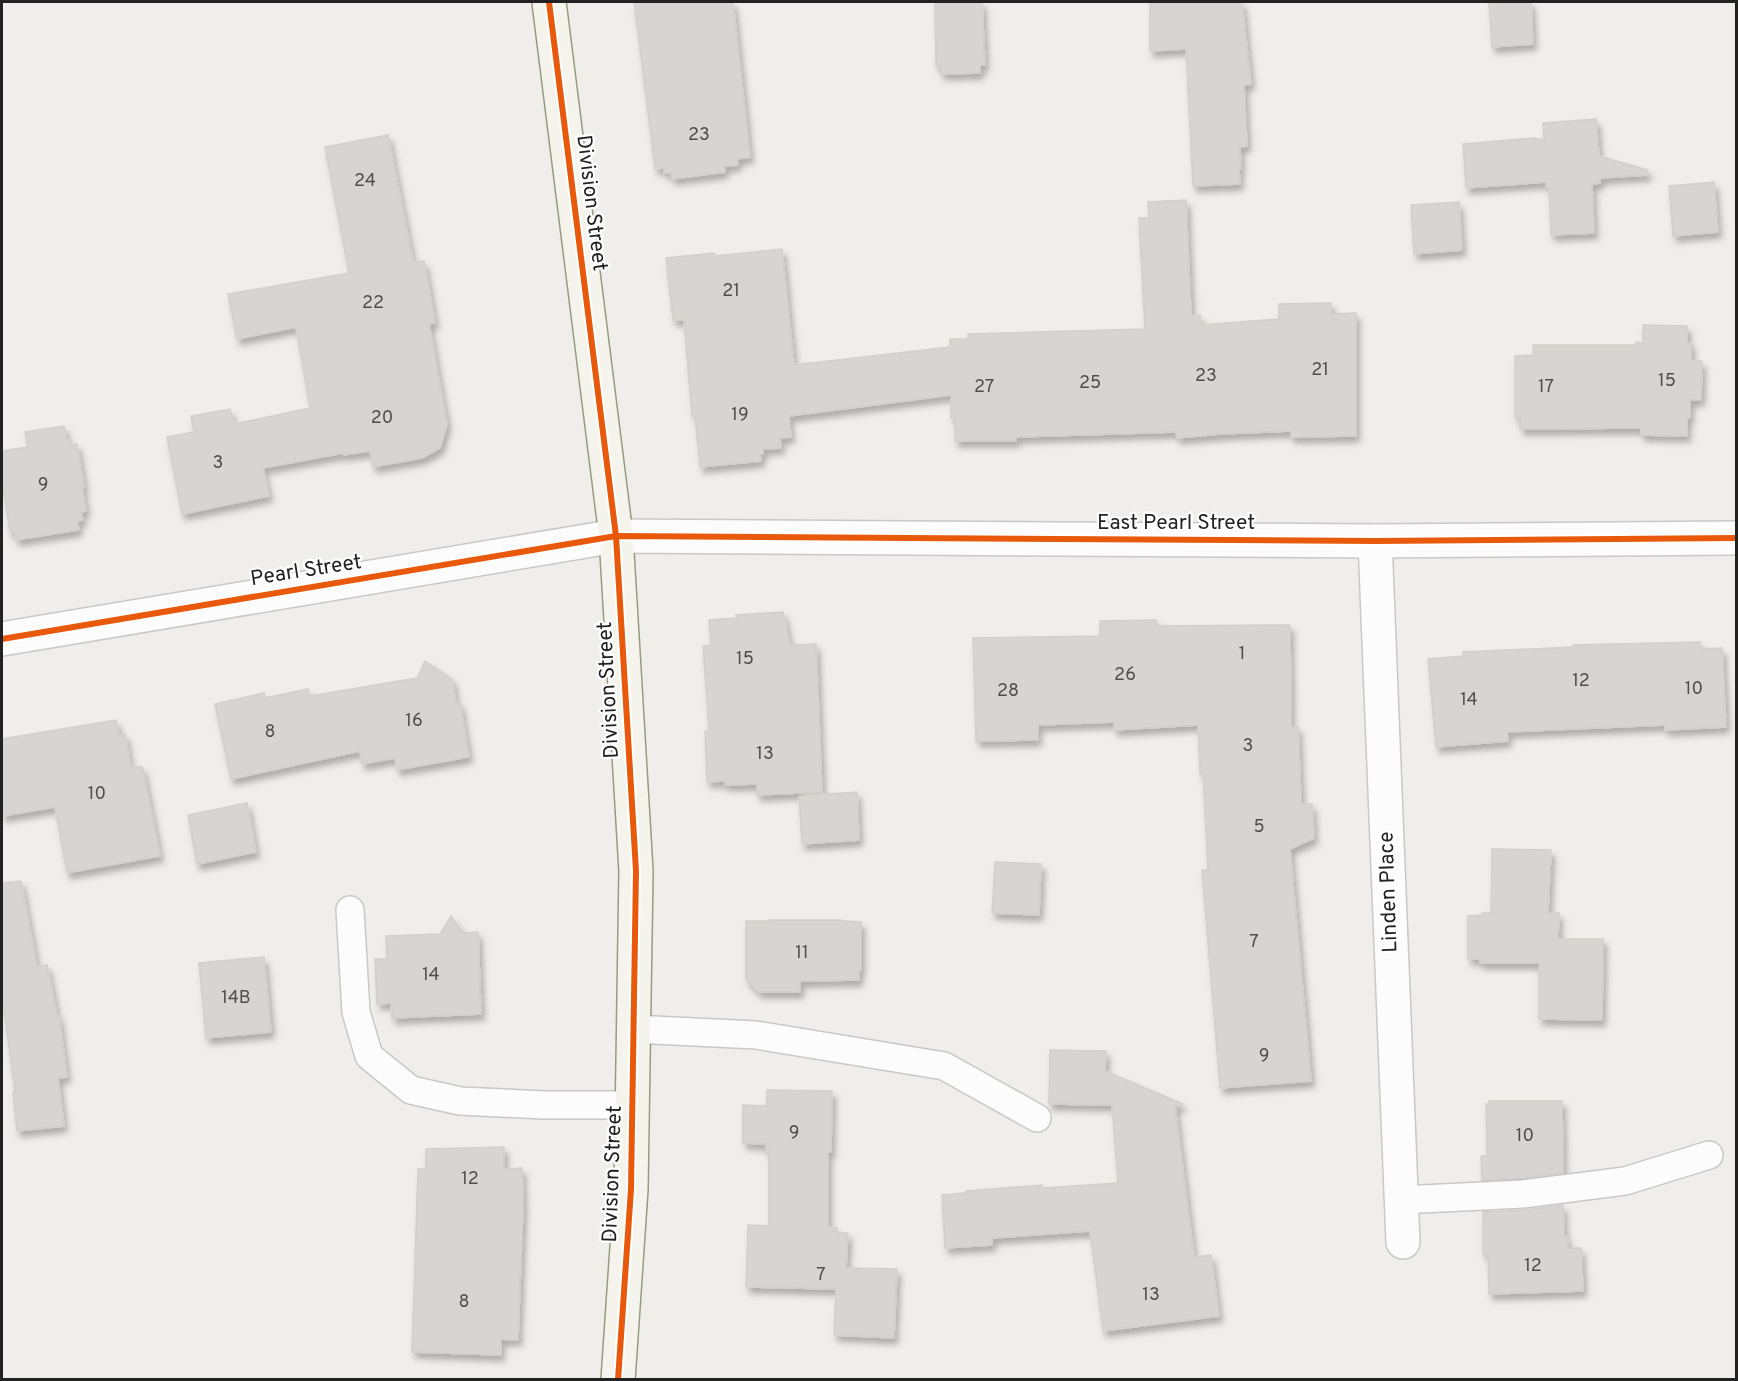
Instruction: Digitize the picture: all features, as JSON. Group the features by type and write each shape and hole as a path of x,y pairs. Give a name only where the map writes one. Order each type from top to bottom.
{"street":[{"name":"Division Street","path":"549,2 616,536 636,871 631,1189 618,1380"},
{"name":"East Pearl Street","path":"616,536 1376,541 1737,538"},
{"name":"Pearl Street","path":"2,639 616,536"},
{"name":"Linden Place","path":"1376,541 1403,1242"}],"lane":[{"path":"350,910 356,1012 369,1056 411,1090 460,1101 632,1105"},
{"path":"633,1029 756,1035 944,1066 1036,1118"},
{"path":"1401,1200 1523,1194 1625,1181 1709,1155"}],"building":[{"path":"634,2 733,2 750,157 737,159 738,165 724,166 725,172 672,179 671,173 664,173 664,168 655,169"},
{"path":"935,2 982,2 985,65 980,65 980,73 941,74 941,66 936,66"},
{"path":"1150,2 1242,2 1251,84 1244,85 1247,146 1240,147 1240,184 1193,186 1186,49 1150,51"},
{"path":"1489,2 1531,2 1533,44 1492,47"},
{"path":"1596,119 1599,156 1648,170 1647,175 1600,178 1600,183 1592,184 1594,233 1551,235 1549,187 1546,187 1546,182 1466,188 1463,144 1534,138 1544,140 1543,123"},
{"path":"388,135 413,262 424,261 435,323 429,324 447,424 440,448 422,458 373,467 370,451 344,455 344,453 263,468 269,496 182,514 167,437 194,432 191,416 230,409 234,424 310,408 296,327 237,339 228,294 349,273 325,147"},
{"path":"1714,182 1718,232 1673,236 1669,186"},
{"path":"1186,200 1191,316 1200,315 1201,325 1279,319 1279,304 1331,303 1331,314 1356,313 1356,436 1291,437 1291,431 1177,438 1176,432 1016,437 1016,441 955,441 955,417 951,418 951,395 789,416 791,437 780,438 781,448 763,449 763,454 760,454 761,461 700,467 695,416 692,416 684,320 673,320 666,258 782,249 794,365 950,347 950,339 968,339 968,334 1145,329 1139,218 1149,218 1148,202"},
{"path":"1459,202 1462,250 1414,254 1411,205"},
{"path":"1643,325 1687,326 1687,343 1691,343 1691,361 1702,361 1701,400 1690,400 1687,436 1641,435 1641,428 1520,429 1520,418 1515,418 1515,356 1534,355 1533,345 1636,345 1636,342 1643,343"},
{"path":"64,426 67,441 69,440 70,445 77,444 84,487 82,488 86,511 81,512 83,520 77,521 79,530 16,540 15,532 10,532 2,481 2,451 28,447 25,432"},
{"path":"783,612 790,645 816,644 822,792 757,795 757,784 725,785 725,781 707,782 705,731 709,731 703,646 711,645 709,620 737,618 736,615"},
{"path":"1156,620 1157,626 1290,625 1291,727 1298,727 1301,804 1312,804 1314,838 1290,849 1311,1081 1220,1088 1202,870 1208,870 1198,725 1114,730 1114,722 1038,725 1038,740 976,741 973,638 1100,636 1100,621"},
{"path":"1700,642 1701,649 1722,648 1726,727 1665,730 1665,725 1507,732 1508,741 1436,747 1428,659 1464,656 1463,652 1574,647 1573,645"},
{"path":"425,661 452,679 456,703 460,703 469,757 397,770 395,758 362,764 360,751 231,779 215,704 264,693 265,698 308,689 310,696 417,678"},
{"path":"116,720 119,735 125,734 131,768 142,766 160,856 67,873 55,807 2,816 2,739"},
{"path":"857,792 859,840 802,844 799,796"},
{"path":"247,803 256,852 197,864 188,815"},
{"path":"1492,849 1551,850 1548,913 1559,913 1558,939 1603,939 1602,1020 1539,1019 1539,963 1480,963 1480,959 1468,959 1468,916 1491,913"},
{"path":"995,862 1041,864 1039,915 992,913"},
{"path":"21,881 37,967 47,965 57,1016 59,1016 67,1077 58,1078 64,1126 17,1131 13,1092 15,1092 2,996 2,883"},
{"path":"451,916 463,933 478,932 481,1014 392,1018 391,1003 377,1004 375,959 387,959 386,936 440,934"},
{"path":"746,921 861,922 859,980 800,981 800,992 759,992 746,979"},
{"path":"264,957 271,1032 206,1038 199,963"},
{"path":"1050,1050 1106,1051 1105,1071 1183,1104 1175,1106 1194,1257 1211,1255 1219,1316 1103,1331 1090,1231 992,1238 992,1245 945,1248 942,1195 1042,1185 1043,1188 1118,1183 1112,1105 1049,1104"},
{"path":"767,1090 832,1091 831,1152 828,1152 828,1227 837,1228 837,1233 848,1233 846,1268 897,1269 894,1338 834,1335 836,1289 746,1287 748,1225 769,1226 769,1151 766,1151 766,1144 743,1143 743,1105 767,1106"},
{"path":"1489,1101 1562,1101 1563,1173 1482,1180 1481,1156 1487,1156 1486,1104 1489,1104"},
{"path":"504,1147 504,1169 522,1168 523,1205 518,1340 501,1339 501,1355 412,1352 418,1169 426,1169 426,1149"},
{"path":"1563,1205 1564,1236 1567,1236 1568,1248 1581,1248 1583,1291 1489,1294 1488,1254 1483,1254 1483,1212"}],"cycle path":[{"path":"549,2 616,536 636,871 631,1189 618,1380"},
{"path":"2,639 616,536 1375,541 1736,538"}]}
